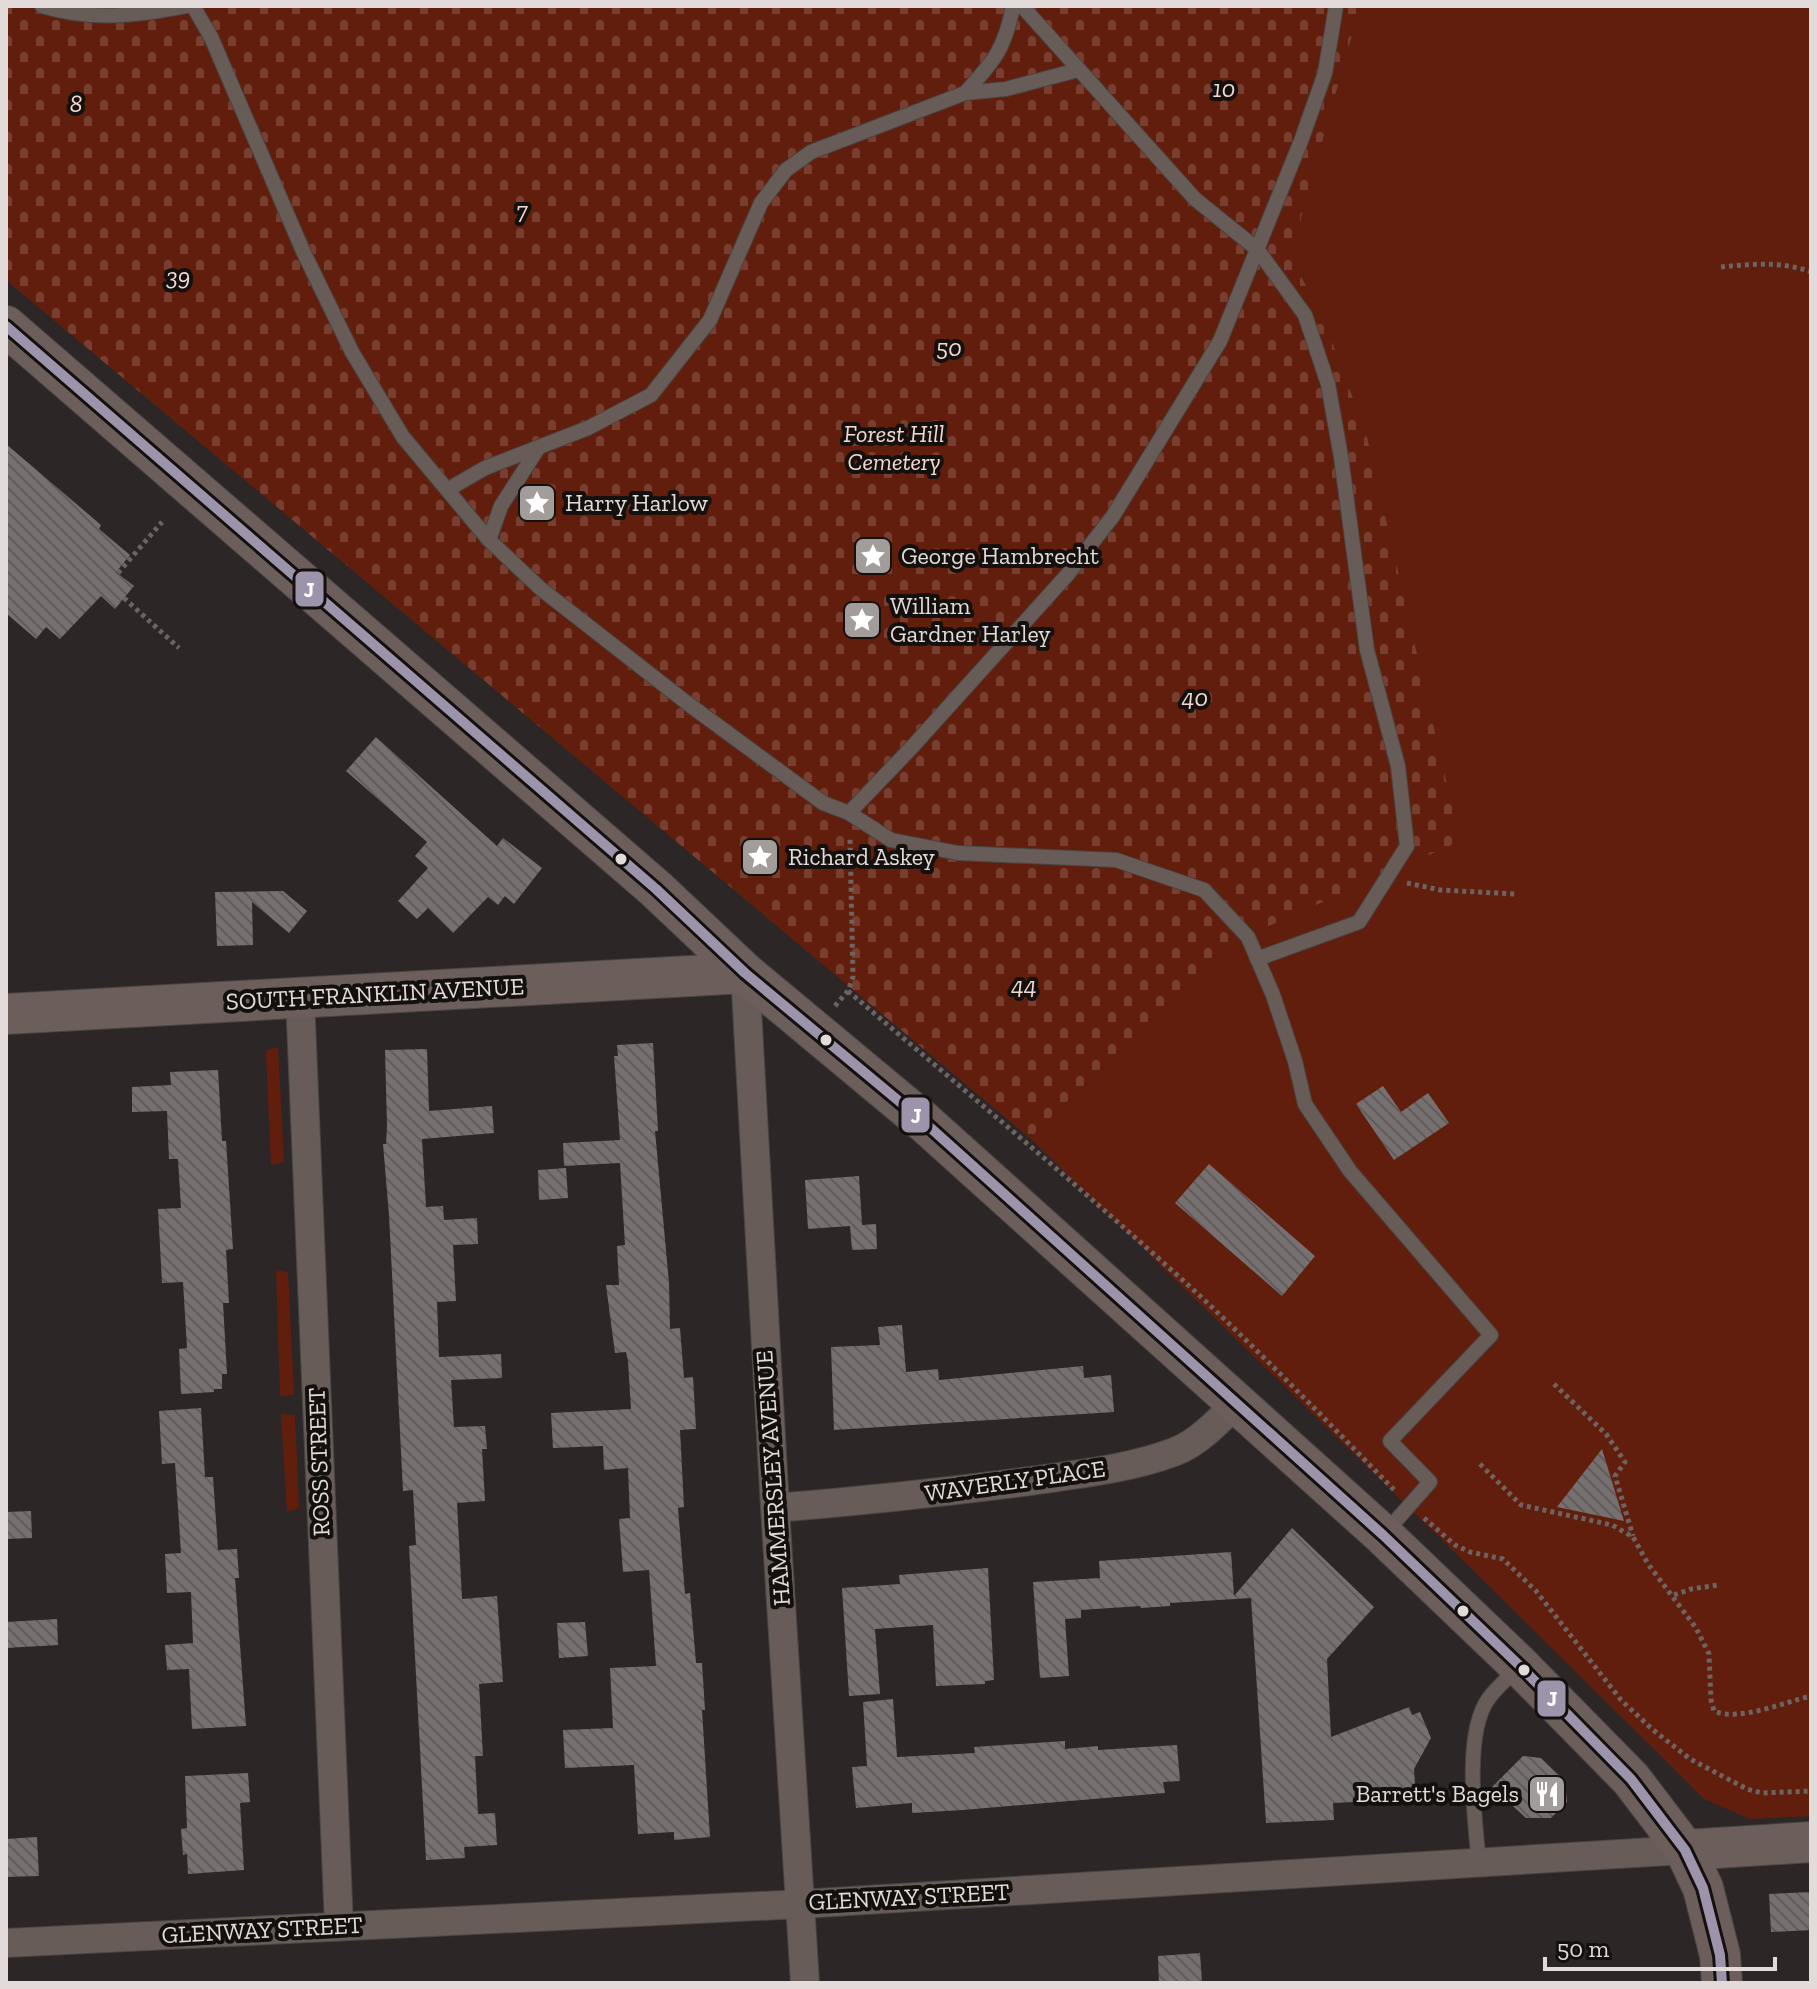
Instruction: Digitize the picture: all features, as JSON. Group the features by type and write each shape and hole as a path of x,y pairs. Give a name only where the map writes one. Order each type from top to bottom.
{"main road":[{"path":"6,326 656,889 745,973 924,1122 1383,1535 1520,1666 1631,1779 1685,1850 1703,1888 1720,1955 1722,1983"},
{"name":"SOUTH FRANKLIN AVENUE","path":"6,1014 745,973"},
{"name":"GLENWAY STREET","path":"1685,1850 1811,1842"}],"street":[{"name":"HAMMERSLEY AVENUE","path":"745,973 805,1983"},
{"name":"ROSS STREET","path":"300,998 339,1926"},
{"name":"WAVERLY PLACE","path":"775,1508 922,1495 1087,1473 1137,1462 1177,1452 1207,1431 1236,1403"},
{"name":"GLENWAY STREET","path":"6,1943 801,1904 1685,1850"}],"lane":[{"path":"42,6 100,18 187,6"},
{"path":"193,6 211,37 303,251 352,352 403,437 489,540 541,589 687,703 823,803 849,813 891,840 958,853 1116,860 1204,890 1248,937 1278,1009 1305,1104 1350,1171 1491,1335 1390,1441 1430,1482 1383,1535"},
{"path":"965,93 991,63 1007,36 1013,6"},
{"path":"1022,6 1195,199 1257,249 1305,315 1328,384 1367,650 1398,766 1407,846 1359,922 1257,959"},
{"path":"849,813 1058,586 1113,516 1220,341 1301,141 1325,73 1336,6"},
{"path":"447,490 485,468 588,428 651,395 710,320 761,203 786,170 811,152 965,93 1006,89 1078,70"},
{"path":"489,540 501,506 539,447"},
{"path":"1479,1863 1473,1772 1477,1725 1487,1700 1520,1666"}],"path":[{"path":"1721,267 1755,264 1791,266 1811,272"},
{"path":"118,573 162,522"},
{"path":"124,598 179,648"},
{"path":"834,1007 848,991 853,977 849,813"},
{"path":"1386,879 1440,890 1516,894"},
{"path":"848,991 1050,1163 1195,1292 1253,1346 1409,1505 1455,1545 1470,1552 1503,1559 1536,1591 1621,1700 1652,1729 1690,1759 1747,1789 1762,1793 1811,1791"},
{"path":"1554,1384 1606,1434 1625,1462 1615,1476 1633,1537 1648,1564 1696,1628 1709,1654 1714,1711 1736,1715 1811,1696"},
{"path":"1480,1464 1521,1505 1612,1525 1633,1537"},
{"path":"1674,1595 1718,1585"}],"green space":[{"name":"Forest Hill Cemetery","path":"6,6 1360,6 1301,218 1297,268 1326,326 1366,433 1460,841 1226,945 1030,1138 6,280"},
{"path":"1360,6 1811,6 1811,1816 1750,1819 1704,1799 1030,1138 1226,945 1366,433 1326,326 1297,268 1301,218"},
{"path":"278,1047 284,1162 271,1165 266,1053"},
{"path":"276,1270 288,1272 294,1395 280,1396"},
{"path":"281,1414 295,1415 299,1508 287,1512"}],"building":[{"path":"6,444 101,525 99,529 130,555 116,572 134,586 115,609 101,596 60,639 46,627 36,639 6,613"},
{"path":"376,737 497,846 503,838 542,868 514,904 505,896 498,905 488,897 453,933 428,908 417,919 398,901 428,868 415,856 427,842 346,771"},
{"path":"283,891 307,911 289,933 252,902 253,945 217,946 215,892"},
{"path":"653,1043 658,1131 655,1131 669,1283 670,1329 680,1328 684,1378 693,1377 696,1429 680,1430 684,1507 678,1508 685,1594 690,1593 696,1663 702,1663 710,1837 674,1840 674,1832 638,1834 634,1765 565,1768 563,1730 613,1728 610,1668 656,1666 649,1570 623,1572 619,1519 630,1518 628,1468 604,1470 603,1446 553,1448 551,1413 631,1409 628,1361 626,1352 615,1353 606,1285 619,1285 617,1246 625,1245 620,1163 564,1166 563,1143 620,1140 614,1056 618,1056 617,1045"},
{"path":"427,1049 429,1111 492,1106 494,1133 422,1139 426,1207 443,1206 444,1220 477,1218 478,1244 453,1245 456,1301 437,1302 439,1357 501,1354 502,1378 451,1380 454,1427 485,1426 487,1449 482,1449 485,1501 457,1503 462,1599 497,1596 503,1682 479,1684 483,1756 475,1756 478,1814 495,1813 497,1845 464,1847 465,1858 426,1860 409,1546 416,1545 413,1490 403,1491 383,1144 386,1144 387,1126 385,1050"},
{"path":"218,1070 233,1249 226,1250 229,1303 223,1303 227,1374 222,1374 222,1389 181,1394 179,1349 187,1348 183,1282 162,1283 158,1209 181,1208 178,1159 169,1159 167,1111 132,1112 132,1087 171,1085 170,1072"},
{"path":"1383,1086 1401,1112 1428,1093 1449,1123 1394,1160 1356,1104"},
{"path":"1209,1164 1315,1256 1282,1296 1175,1203"},
{"path":"566,1168 568,1198 539,1200 538,1170"},
{"path":"859,1176 862,1225 876,1224 877,1249 852,1250 850,1226 808,1229 805,1180"},
{"path":"902,1325 906,1372 938,1369 939,1380 1083,1366 1084,1378 1111,1375 1114,1412 834,1430 831,1347 880,1345 878,1327"},
{"path":"201,1408 205,1477 213,1477 218,1550 237,1549 239,1578 235,1578 246,1726 192,1729 189,1669 167,1670 165,1645 193,1643 191,1592 167,1593 165,1554 181,1553 175,1463 162,1464 159,1411"},
{"path":"1602,1449 1624,1521 1557,1507"},
{"path":"31,1511 32,1538 6,1539 6,1512"},
{"path":"1292,1528 1374,1607 1327,1659 1331,1737 1409,1707 1412,1715 1420,1712 1431,1738 1414,1769 1416,1799 1333,1803 1334,1820 1266,1823 1251,1598 1081,1610 1081,1618 1065,1619 1069,1676 1040,1678 1033,1582 1100,1578 1099,1561 1231,1552 1234,1596"},
{"path":"988,1568 994,1680 985,1681 985,1684 936,1686 933,1625 875,1629 880,1694 849,1696 842,1588 900,1584 899,1575"},
{"path":"57,1619 58,1645 6,1648 6,1622"},
{"path":"585,1622 588,1656 559,1658 557,1623"},
{"path":"893,1699 897,1757 975,1753 974,1747 1065,1741 1065,1749 1177,1745 1180,1781 1163,1782 1165,1793 963,1810 912,1813 912,1803 856,1808 852,1767 867,1766 863,1702"},
{"path":"1523,1756 1541,1758 1565,1781 1567,1802 1551,1818 1526,1818 1492,1787"},
{"path":"248,1773 250,1802 240,1803 244,1870 188,1874 181,1829 187,1828 185,1776"},
{"path":"37,1837 39,1876 6,1877 6,1839"},
{"path":"1811,1892 1811,1930 1771,1932 1769,1894"},
{"path":"1200,1953 1202,1983 1159,1983 1158,1956"}],"transit line":[{"name":"J","path":"6,326 656,889 745,973 924,1122 1383,1535 1520,1666 1631,1779 1685,1850 1703,1888 1720,1955 1722,1983"}],"place":[{"name":"Harry Harlow","path":"537,503"},
{"name":"George Hambrecht","path":"873,556"},
{"name":"William Gardner Harley","path":"862,620"},
{"name":"Richard Askey","path":"760,857"},
{"name":"Barrett's Bagels","path":"1547,1794"}],"park label":[{"name":"10","path":"1224,89"},
{"name":"8","path":"76,104"},
{"name":"7","path":"522,211"},
{"name":"39","path":"178,277"},
{"name":"50","path":"949,348"},
{"name":"40","path":"1195,698"},
{"name":"44","path":"1024,986"}]}
